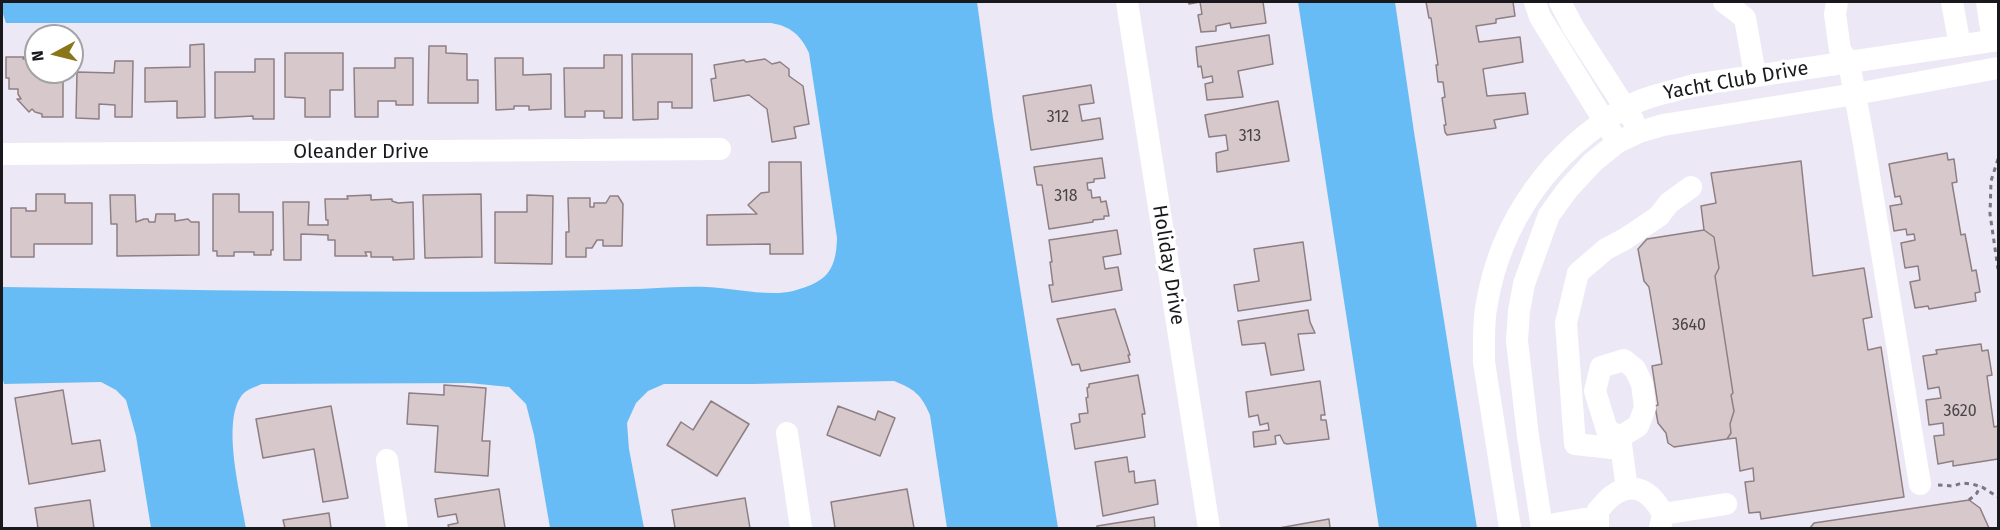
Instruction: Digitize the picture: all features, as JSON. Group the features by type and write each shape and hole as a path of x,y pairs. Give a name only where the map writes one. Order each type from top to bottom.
{"street":[{"name":"Holiday Drive","path":"1127,2 1209,528"},
{"path":"1724,2 1745,18 1755,75"},
{"path":"1837,2 1835,14 1840,50 1849,63 1855,94 1920,484"},
{"path":"1952,2 1960,46"},
{"path":"1987,2 1996,41"},
{"path":"1618,142 1538,9 1560,3 1573,27 1626,107 1639,132"},
{"name":"Yacht Club Drive","path":"1510,528 1484,362 1486,304 1504,239 1537,185 1560,158 1586,134 1626,107 1694,85 1996,41"},
{"name":"Yacht Club Drive","path":"1542,528 1517,341 1519,310 1524,284 1549,215 1574,182 1593,162 1618,142 1663,124 1855,94 1998,68"},
{"name":"Oleander Drive","path":"2,154 720,149"},
{"path":"1627,489 1621,443 1575,444 1566,323 1578,273 1606,249 1659,216 1670,203 1691,187"},
{"path":"787,433 801,528"},
{"path":"387,460 397,528"},
{"path":"1598,528 1598,510 1612,495 1627,489 1639,489 1648,493 1657,502 1662,521 1726,504"},
{"path":"1551,528 1555,524 1584,519 1598,528"}],"path":[{"path":"1998,159 1991,181 1990,214 1998,268"},
{"path":"1920,484 1953,486 1962,483 1980,486 1998,497"},
{"path":"1969,500 1977,493 1980,486"}],"water":[{"path":"2,2 977,2 993,118 1058,528 947,528 930,415 916,393 894,381 664,384 648,391 636,403 627,423 629,449 644,528 550,528 534,435 526,404 509,387 469,383 262,384 242,395 236,407 233,423 234,460 246,528 151,528 136,436 126,400 116,390 101,382 4,384 2,376 3,287 400,292 699,287 762,293 783,293 804,288 827,274 834,259 837,238 809,53 794,32 784,26 771,23 6,23"},
{"path":"1298,2 1395,2 1477,528 1379,528"}],"building":[{"path":"1200,2 1263,2 1266,23 1231,28 1230,23 1216,26 1216,31 1201,32 1198,15 1202,14"},
{"path":"1426,2 1513,2 1515,16 1496,19 1496,23 1476,26 1479,42 1520,37 1523,62 1483,69 1487,96 1525,93 1528,114 1494,120 1496,128 1447,135 1444,125 1446,125 1442,98 1445,97 1443,82 1438,82 1436,65 1438,65 1431,18 1429,18"},
{"path":"1269,35 1273,64 1238,71 1243,97 1207,100 1205,84 1213,82 1212,76 1203,78 1201,66 1198,67 1196,47"},
{"path":"204,44 205,117 177,118 177,101 145,102 145,68 190,67 190,45"},
{"path":"429,46 446,46 446,53 467,54 467,80 478,80 478,103 428,103"},
{"path":"285,53 343,53 343,90 330,90 330,117 305,117 305,98 285,97"},
{"path":"632,54 692,54 692,108 672,108 672,102 658,102 658,119 633,120"},
{"path":"604,55 622,55 622,118 604,118 604,111 585,111 585,117 565,117 564,68 604,68"},
{"path":"6,57 24,57 24,84 63,84 63,117 42,117 42,114 32,109 29,112 17,99 21,99 18,89 9,89 9,78 6,78"},
{"path":"395,58 413,58 413,105 396,105 396,101 378,101 378,117 355,117 354,68 395,68"},
{"path":"495,58 523,58 523,75 551,74 551,109 529,110 529,106 514,106 514,109 496,110"},
{"path":"255,59 274,59 274,119 253,119 253,116 215,118 215,72 255,72"},
{"path":"765,59 772,64 780,62 789,69 789,76 803,86 809,124 794,127 796,138 772,142 767,109 749,95 714,101 711,79 716,78 714,65"},
{"path":"115,61 133,61 132,117 115,117 115,105 99,104 99,119 76,118 77,84 84,84 84,72 114,73"},
{"path":"1091,85 1094,103 1079,105 1082,121 1100,118 1103,139 1031,150 1023,96"},
{"path":"1278,101 1289,161 1217,172 1216,153 1228,150 1226,135 1209,137 1205,115"},
{"path":"1947,153 1948,160 1954,159 1957,182 1952,183 1961,235 1965,234 1972,271 1976,270 1980,292 1975,293 1976,301 1929,309 1928,306 1915,308 1910,282 1920,280 1918,266 1905,268 1901,243 1915,240 1914,234 1907,235 1906,229 1894,231 1890,206 1902,204 1900,196 1895,197 1889,164"},
{"path":"1102,158 1105,178 1094,179 1094,182 1087,183 1092,198 1100,197 1101,202 1106,201 1109,216 1093,220 1093,222 1049,229 1042,185 1037,185 1034,167"},
{"path":"1801,161 1813,276 1864,268 1872,317 1863,319 1868,350 1881,347 1904,497 1761,519 1760,512 1749,513 1745,482 1754,481 1753,468 1740,471 1736,438 1727,439 1731,433 1730,424 1734,411 1731,395 1733,393 1715,276 1719,268 1714,237 1704,230 1701,206 1716,203 1711,173"},
{"path":"769,162 801,162 803,254 770,254 770,244 707,245 707,215 757,214 748,205 761,193 769,192"},
{"path":"36,194 65,194 65,203 92,203 92,244 34,244 34,257 11,257 11,208 36,211"},
{"path":"213,194 239,194 239,212 273,212 271,255 234,252 234,256 217,256 217,251 213,251"},
{"path":"481,194 482,257 425,258 423,195"},
{"path":"110,195 135,195 136,222 148,219 149,222 155,222 156,214 175,214 175,221 188,219 191,222 199,222 199,255 117,256 117,224 111,224"},
{"path":"371,195 371,200 392,199 398,203 413,202 414,259 393,260 393,257 371,257 371,252 365,252 367,256 335,256 335,240 328,240 328,235 301,234 301,260 284,260 283,202 309,202 308,225 328,225 325,199 348,199 347,196"},
{"path":"527,195 553,196 552,264 495,263 495,212 527,212"},
{"path":"610,196 618,196 623,204 622,246 603,246 603,240 597,240 592,248 586,248 586,257 566,257 566,232 569,232 568,198 590,198 590,207 594,207 594,203 606,203"},
{"path":"1117,230 1121,254 1103,257 1105,269 1118,267 1122,290 1052,302 1049,285 1053,285 1049,240"},
{"path":"1704,230 1714,237 1719,268 1715,276 1733,393 1731,395 1734,411 1730,424 1731,433 1727,439 1674,447 1668,443 1666,433 1658,423 1655,406 1658,405 1652,366 1662,364 1649,287 1644,281 1638,249 1647,239"},
{"path":"1303,242 1311,300 1238,311 1234,285 1259,281 1254,249"},
{"path":"1115,309 1130,355 1128,355 1130,362 1081,371 1079,364 1072,365 1057,319"},
{"path":"1308,310 1315,333 1298,334 1304,370 1271,375 1265,343 1242,345 1238,321"},
{"path":"1981,344 1982,351 1988,350 1992,375 1987,376 1994,427 1998,426 1998,459 1953,466 1953,461 1938,464 1934,436 1944,435 1943,423 1929,425 1926,400 1941,398 1939,387 1928,389 1923,356 1937,354 1936,350"},
{"path":"1138,375 1145,414 1142,414 1145,437 1075,449 1071,424 1080,422 1079,414 1088,413 1086,398 1089,384"},
{"path":"1320,381 1325,415 1321,415 1321,420 1326,420 1329,439 1287,444 1280,435 1275,436 1276,444 1254,447 1253,432 1269,430 1268,423 1260,425 1258,415 1249,417 1246,392"},
{"path":"444,385 486,388 482,441 490,441 488,476 435,472 438,426 407,424 409,393 444,395"},
{"path":"63,390 72,444 100,440 105,471 29,484 15,398"},
{"path":"711,401 749,424 717,476 667,445 681,422 693,430"},
{"path":"331,406 348,498 323,502 314,449 263,458 256,419"},
{"path":"838,406 875,420 878,411 895,418 880,456 827,435"},
{"path":"1127,457 1129,472 1134,471 1135,483 1155,480 1158,504 1103,516 1095,462"},
{"path":"499,489 505,528 449,528 448,525 458,523 456,514 438,517 435,499"},
{"path":"907,489 914,528 835,528 831,502"},
{"path":"745,498 750,528 675,528 672,510"},
{"path":"90,500 94,528 38,528 35,508"},
{"path":"1969,500 1980,508 1989,528 1810,528 1814,523"},
{"path":"329,513 331,528 285,528 283,520"},
{"path":"1154,517 1155,528 1097,528 1097,526"},
{"path":"1329,519 1330,528 1279,528"}]}
